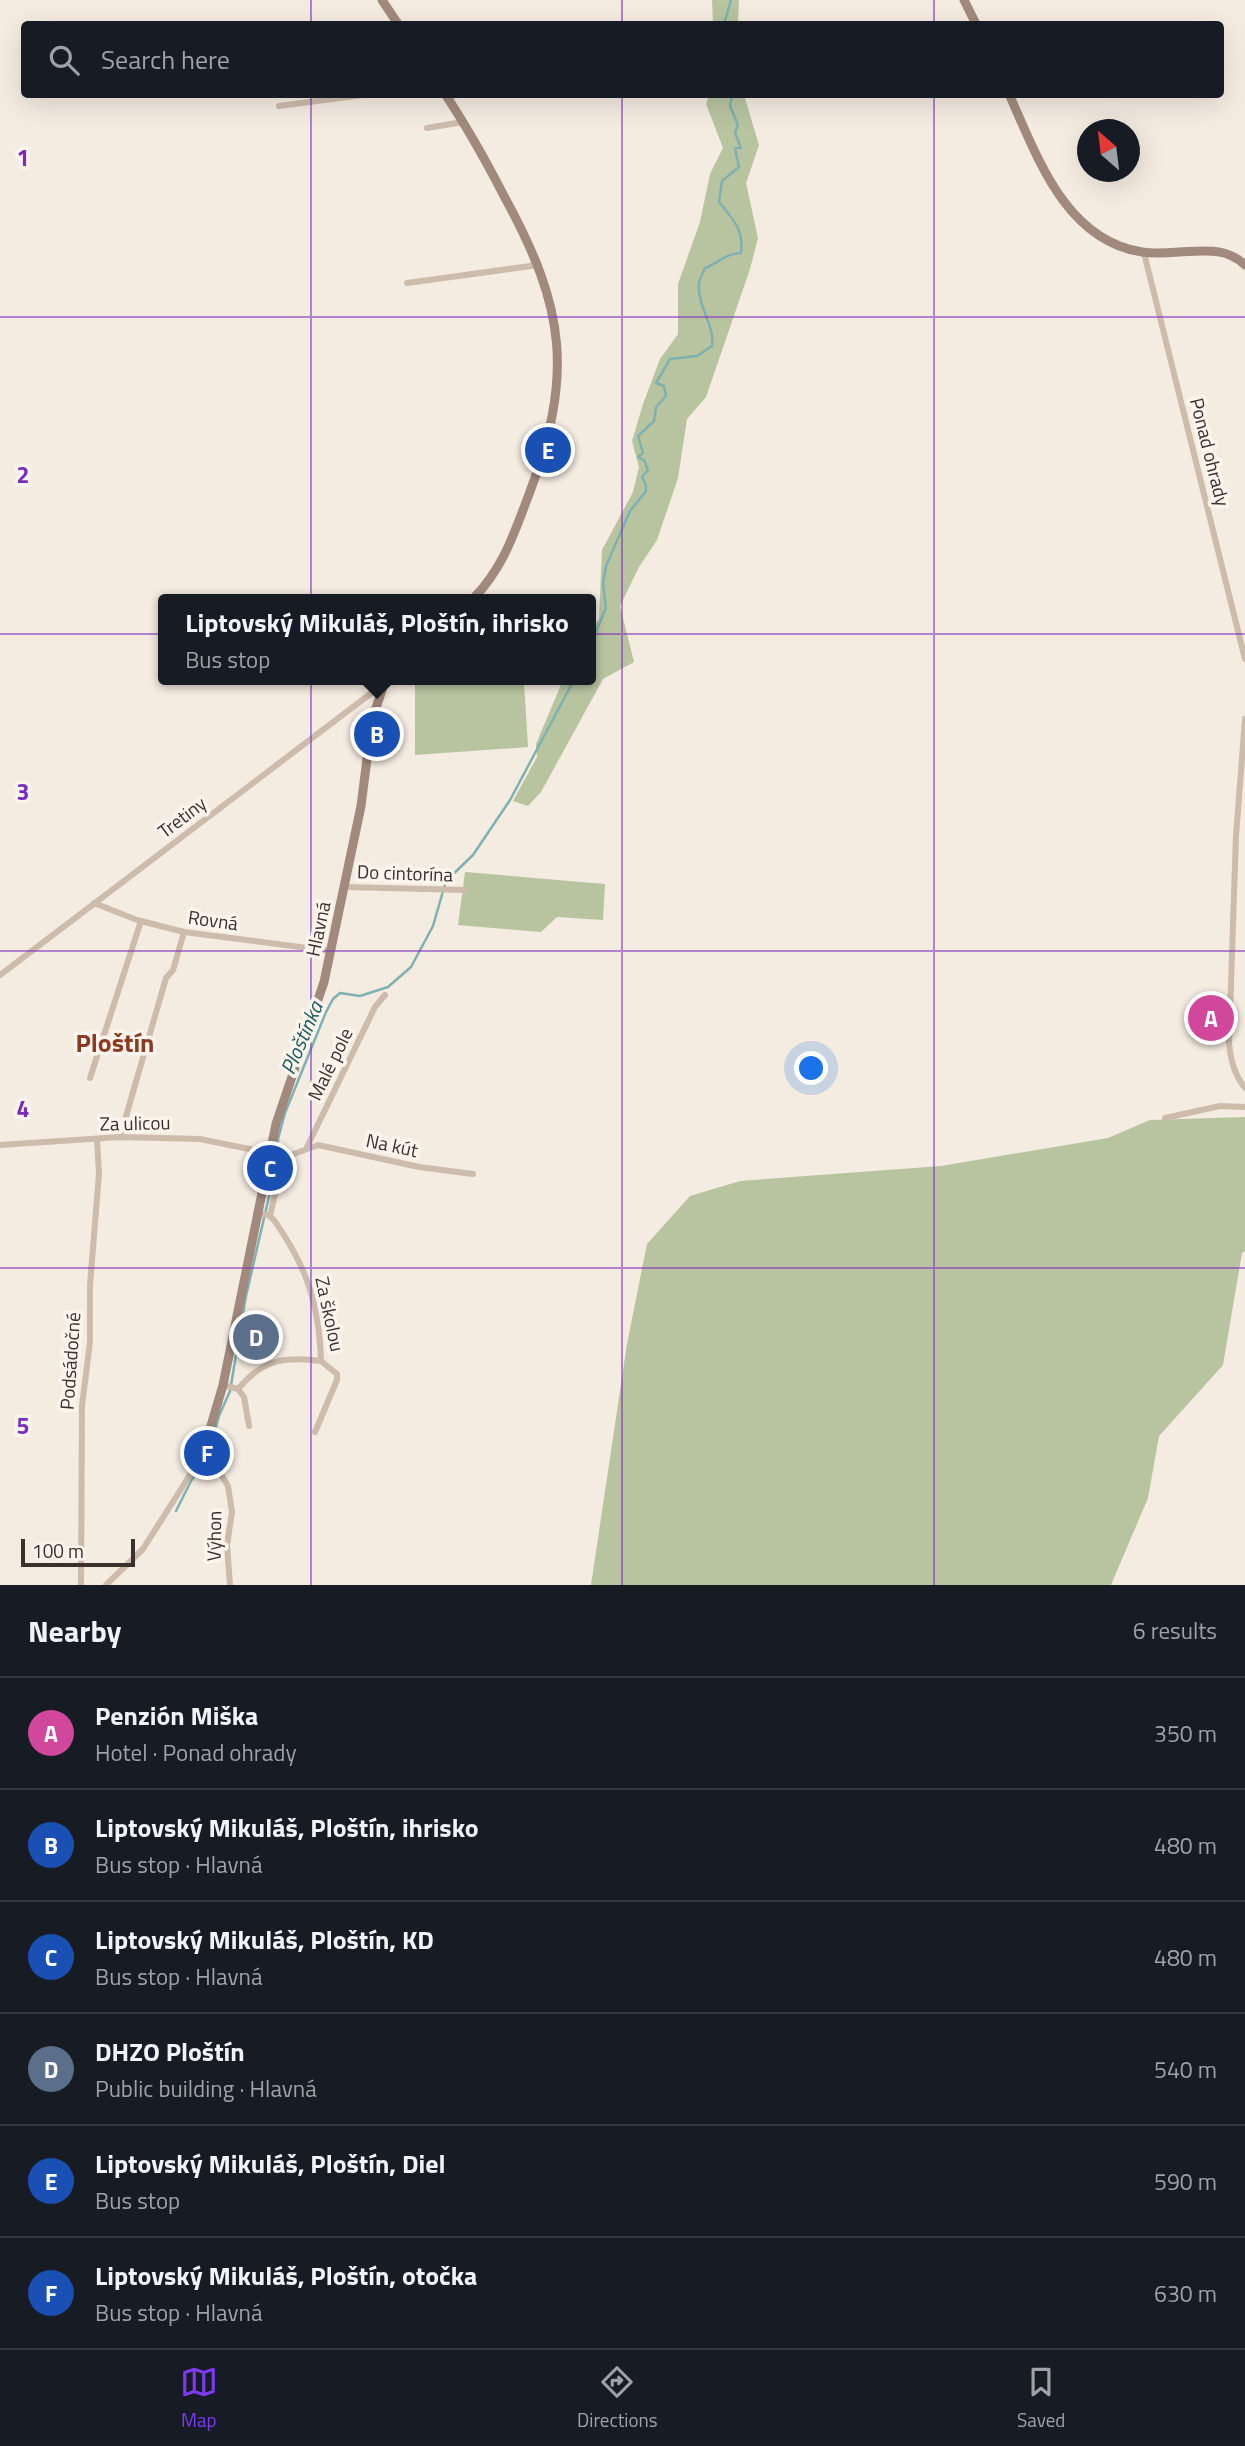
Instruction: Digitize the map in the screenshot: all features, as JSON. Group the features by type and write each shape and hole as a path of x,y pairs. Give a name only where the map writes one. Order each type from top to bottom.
{"street":[{"path":"382,0 396,21"},
{"path":"964,0 974,21"},
{"path":"279,106 340,98"},
{"path":"446,98 463,122 525,234 550,299 556,331 558,368 555,408 545,451 510,545 494,576 478,594"},
{"path":"1011,98 1044,169 1068,207 1100,236 1117,245 1144,253 1214,250 1227,253 1245,265"},
{"path":"427,128 463,122"},
{"name":"Ponad ohrady","path":"1144,253 1245,659"},
{"path":"407,283 538,265"},
{"name":"Tretiny","path":"0,975 382,685"},
{"name":"Hlavná","path":"264,1214 267,1164 277,1154 276,1124 332,951 361,806 372,720 385,685"},
{"path":"1245,719 1236,836 1228,1044 1237,1078 1245,1088"},
{"name":"Do cintorína","path":"345,887 465,890"},
{"name":"Rovná","path":"94,903 141,921 184,932 332,951"},
{"path":"90,1078 141,921"},
{"path":"120,1137 166,978 173,970 184,932"},
{"name":"Malé pole","path":"307,1149 375,1007 385,995"},
{"path":"1165,1118 1220,1106 1245,1107"},
{"name":"Za ulicou","path":"0,1145 120,1137 200,1139 277,1154"},
{"name":"Podsádočné","path":"81,1585 82,1406 90,1342 92,1260 99,1174 97,1139"},
{"name":"Na kút","path":"277,1154 297,1154 314,1144 410,1165 473,1174"},
{"path":"106,1585 143,1549 203,1453 230,1387 277,1154"},
{"name":"Za školou","path":"264,1214 286,1238 305,1270 320,1335 321,1361 337,1374 316,1432"},
{"path":"230,1387 264,1365 292,1360 321,1361"},
{"path":"230,1387 244,1397 249,1426"},
{"name":"Výhon","path":"203,1453 228,1486 232,1513 227,1545 230,1585"}],"green space":[{"path":"712,0 739,0 738,21 713,21"},
{"path":"708,98 745,98 759,145 746,183 758,238 706,397 687,419 678,478 657,540 639,567 620,606 634,662 603,679 541,792 528,806 513,801 537,757 536,744 561,685 596,685 596,623 599,619 602,550 633,492 639,467 632,441 660,359 678,334 678,284 700,222 710,174 723,148 706,104"},
{"path":"415,685 524,685 528,747 415,755"},
{"path":"465,872 605,884 603,920 557,917 541,932 458,925"},
{"path":"1245,1117 1245,1251 1242,1253 1223,1365 1159,1436 1148,1498 1111,1585 591,1585 627,1344 647,1244 690,1196 740,1181 941,1166 1108,1138 1150,1120"}],"waterway":[{"name":"Ploštínka","path":"725,21 731,0"},
{"name":"Ploštínka","path":"596,632 606,608 603,583 606,566 630,511 646,491 642,477 648,470 644,460 638,457 643,453 638,436 654,421 656,407 666,396 664,386 656,383 670,359 697,356 712,346 711,331 699,292 700,280 705,268 726,256 741,253 739,231 719,202 722,181 739,167 735,148 741,148 735,133 738,125 730,106 731,98"},
{"name":"Ploštínka","path":"208,1456 219,1416 230,1391 246,1296 277,1162 278,1139 285,1113 326,1012 340,993 360,996 388,987 411,967 433,926 446,881 473,855 510,800 571,685"},
{"name":"Ploštínka","path":"176,1511 203,1464"}],"place":[{"name":"Liptovský Mikuláš, Ploštín, Diel","path":"548,450"},
{"name":"Liptovský Mikuláš, Ploštín, ihrisko","path":"377,734"},
{"name":"Penzión Miška","path":"1211,1018"},
{"name":"Liptovský Mikuláš, Ploštín, KD","path":"270,1168"},
{"name":"DHZO Ploštín","path":"256,1337"},
{"name":"Liptovský Mikuláš, Ploštín, otočka","path":"207,1453"}],"district":[{"name":"Ploštín","path":"115,1043"}]}
